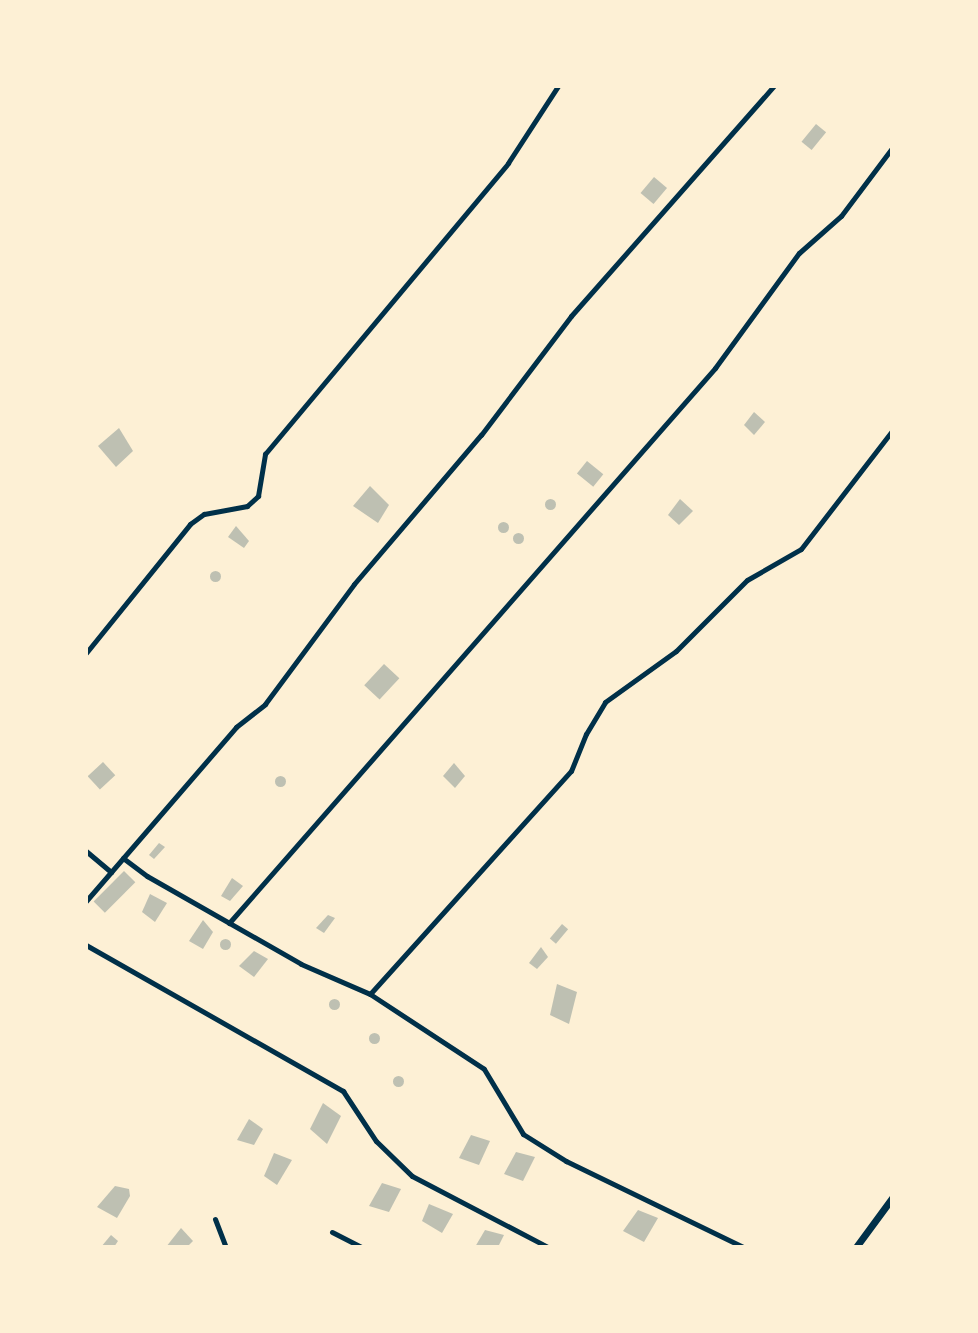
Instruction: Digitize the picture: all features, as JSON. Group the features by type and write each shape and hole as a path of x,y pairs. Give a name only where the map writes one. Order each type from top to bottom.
{"street":[{"path":"86,653 190,524 204,514 247,506 258,496 265,454 508,163 558,86"},
{"path":"86,901 236,727 265,704 354,584 481,435 571,316 774,86"},
{"path":"229,923 715,368 800,253 841,216 892,148"},
{"path":"370,994 571,771 586,734 605,702 676,651 747,580 801,550 892,432"},
{"path":"86,851 111,872"},
{"path":"123,858 301,964 370,994 484,1069 523,1133 566,1161 743,1247"},
{"path":"86,946 343,1091 376,1141 412,1177 548,1247"},
{"path":"856,1247 892,1198"},
{"path":"215,1219 226,1247"},
{"path":"332,1232 362,1247"}],"building":[{"path":"816,124 826,132 812,150 802,142"},
{"path":"654,177 667,188 654,204 641,193"},
{"path":"754,412 765,422 754,435 744,425"},
{"path":"119,428 133,451 116,467 98,446"},
{"path":"587,461 603,474 593,487 577,473"},
{"path":"370,486 389,505 378,523 353,506"},
{"path":"550,498 556,504 550,510 544,504"},
{"path":"680,499 693,511 679,525 668,515"},
{"path":"503,521 509,527 503,533 497,527"},
{"path":"236,526 249,541 244,548 228,537"},
{"path":"518,532 524,538 518,544 512,538"},
{"path":"215,570 221,576 215,582 209,576"},
{"path":"384,664 399,678 380,700 364,685"},
{"path":"103,762 115,775 100,789 88,776"},
{"path":"454,763 465,776 455,788 443,776"},
{"path":"280,775 286,781 280,787 274,781"},
{"path":"159,843 165,847 154,859 149,855"},
{"path":"124,871 135,882 105,913 94,901"},
{"path":"232,878 243,886 230,901 221,896"},
{"path":"150,894 167,903 155,922 142,912"},
{"path":"328,915 335,918 324,933 316,928"},
{"path":"203,920 213,932 203,949 189,941"},
{"path":"562,924 568,929 556,944 550,939"},
{"path":"225,938 231,944 225,950 219,944"},
{"path":"541,947 548,957 537,969 529,963"},
{"path":"254,951 268,959 254,977 239,966"},
{"path":"557,984 577,992 569,1024 550,1015"},
{"path":"334,998 340,1004 334,1010 328,1004"},
{"path":"374,1032 380,1038 374,1044 368,1038"},
{"path":"398,1075 404,1081 398,1087 392,1081"},
{"path":"323,1103 341,1116 327,1144 310,1129"},
{"path":"249,1119 263,1129 254,1145 237,1140"},
{"path":"471,1135 490,1141 479,1165 459,1158"},
{"path":"516,1152 535,1157 523,1181 504,1174"},
{"path":"274,1153 292,1160 277,1185 264,1176"},
{"path":"382,1183 401,1189 389,1212 369,1206"},
{"path":"115,1186 129,1189 130,1196 117,1218 97,1207"},
{"path":"429,1204 453,1214 442,1233 422,1221"},
{"path":"638,1210 658,1218 644,1242 623,1231"},
{"path":"181,1228 193,1241 187,1247 166,1247"},
{"path":"485,1230 504,1235 498,1247 475,1247"},
{"path":"111,1235 118,1241 114,1247 101,1247"}]}
